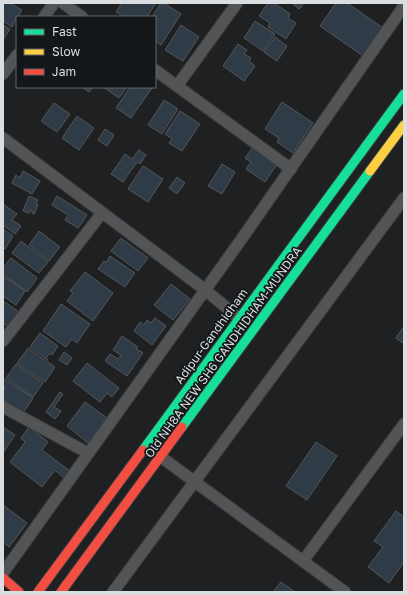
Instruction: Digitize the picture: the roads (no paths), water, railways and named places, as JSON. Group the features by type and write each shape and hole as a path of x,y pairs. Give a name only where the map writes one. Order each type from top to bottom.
{"main road":[{"name":"Adipur-Gandhidham","path":"38,592 404,94"},
{"name":"Old NH8A NEW SH6 GANDHIDHAM-MUNDRA","path":"61,592 400,140 404,125"},
{"path":"3,578 20,592"}],"street":[{"path":"45,16 54,3"},
{"path":"63,3 81,16"},
{"path":"177,86 237,3"},
{"path":"3,573 404,6"},
{"path":"3,74 16,55"},
{"path":"156,71 290,169"},
{"path":"3,139 239,318"},
{"path":"114,592 404,198"},
{"path":"3,341 102,213"},
{"path":"3,407 88,453"},
{"path":"303,561 404,424"},
{"path":"161,457 345,592"}]}
